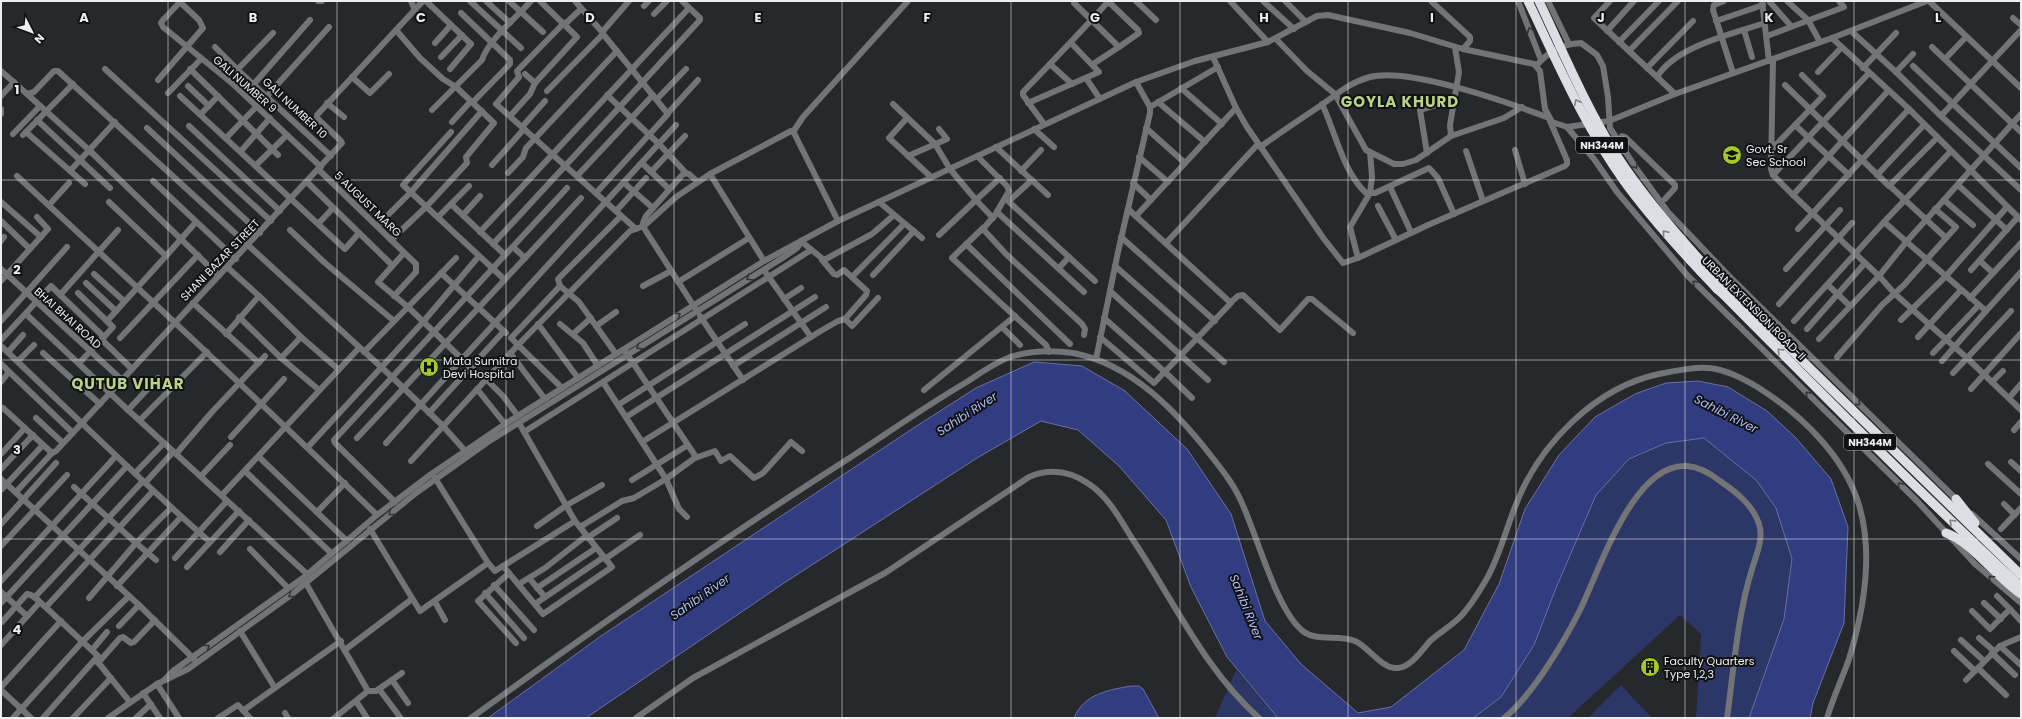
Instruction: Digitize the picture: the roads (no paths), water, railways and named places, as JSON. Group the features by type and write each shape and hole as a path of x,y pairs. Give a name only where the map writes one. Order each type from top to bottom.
{"highway":[{"name":"URBAN EXTENSION ROAD-II","path":"1528,1 1582,112 1624,181 1665,233 1705,270 1941,512 2021,587"},
{"name":"URBAN EXTENSION ROAD-II","path":"1539,1 1586,99 1616,154 1669,226 1705,270"},
{"name":"URBAN EXTENSION ROAD-II","path":"1723,289 2021,575"},
{"path":"1956,499 1979,527 2021,566"},
{"path":"1946,533 1961,541 2021,594"}],"street":[{"path":"411,1 415,10"},
{"path":"344,117 327,103 423,1"},
{"path":"426,1 471,45 450,69"},
{"path":"470,1 521,48"},
{"path":"486,1 510,23"},
{"path":"509,1 543,32"},
{"path":"432,110 482,60 484,54 492,43 531,1"},
{"path":"510,116 530,93 535,83 577,37 540,1"},
{"path":"575,1 668,113"},
{"path":"654,14 667,1"},
{"path":"493,244 564,165 700,20 682,1"},
{"path":"411,461 442,425 510,353 626,235 644,226 666,206 710,174 790,132 793,132 804,117 908,1"},
{"path":"1136,1 1156,20"},
{"path":"1230,1 1268,42"},
{"path":"1263,1 1294,28"},
{"path":"1285,1 1306,22"},
{"path":"1431,1 1470,37 1470,41 1463,49"},
{"path":"1518,1 1541,60"},
{"path":"1548,1 1569,44"},
{"path":"1610,1 1594,18 1675,94"},
{"path":"1607,31 1634,1"},
{"path":"1619,42 1659,1"},
{"path":"1629,51 1678,1"},
{"path":"1724,1 1713,7 1732,73"},
{"path":"1769,1 1791,26"},
{"path":"1787,1 1808,20 1820,42"},
{"path":"1767,36 1844,7 1839,1"},
{"path":"1567,127 1609,121 1675,94 1832,38 1928,1 1966,36 1991,62 2021,88"},
{"path":"158,80 187,48 201,30 203,25 180,2"},
{"name":"GALI NUMBER 9","path":"180,2 163,20 161,25 257,106 320,168"},
{"path":"547,91 603,34 626,2"},
{"path":"1074,3 1119,47"},
{"path":"1044,124 1023,96 1023,92 1108,3 1138,30 1138,35 1092,64"},
{"path":"1716,21 1762,3 1771,60 1770,151 1773,175 1792,195 1879,276 1895,294 1955,346 2021,410"},
{"path":"480,232 689,8"},
{"path":"581,9 517,71 519,77 496,102 496,105 636,229"},
{"path":"452,122 511,62 461,13"},
{"path":"195,660 288,588 305,578 331,553 377,514 430,475 519,423 625,352 695,308 762,262 838,221 1044,124 1136,82 1169,69 1213,57 1268,42 1318,16 1328,15 1412,34 1455,47 1526,62 1536,66 1540,72 1545,109 1567,160 1567,164 1525,184 1411,232 1347,263 1340,261 1259,145 1236,108 1213,57"},
{"path":"2013,18 2021,26"},
{"name":"GALI NUMBER 10","path":"310,20 253,85 267,96 331,156"},
{"path":"1647,68 1693,21"},
{"path":"1657,77 1679,55 1765,22"},
{"path":"434,43 451,25"},
{"path":"267,96 329,27"},
{"path":"391,240 467,163 466,156 494,124 472,101 456,87 443,79 420,58 396,30"},
{"path":"1744,30 1752,57"},
{"path":"1851,30 1983,156 2021,190"},
{"path":"1941,116 2021,30"},
{"path":"237,70 273,33"},
{"path":"1863,68 1896,34"},
{"path":"441,57 462,35"},
{"path":"1945,59 1966,36"},
{"path":"1832,38 1888,92 1909,109 2019,219 1971,270"},
{"path":"1276,39 1307,71 1335,94 1361,143 1370,152 1386,161 1399,164 1416,160 1451,136 1504,118 1522,107"},
{"path":"1028,103 1099,72 1071,43"},
{"path":"1536,66 1554,49 1569,44 1581,43 1596,55 1603,66 1608,97 1610,128 1636,168 1668,212 1732,279 1956,499 2021,559"},
{"path":"215,47 253,85"},
{"path":"1451,136 1450,125 1453,100 1459,70 1455,47"},
{"path":"1932,47 2021,132"},
{"path":"1818,72 1841,48"},
{"path":"508,173 522,159 525,150 617,51"},
{"path":"1896,72 1913,54"},
{"path":"168,93 201,59"},
{"path":"1050,64 1072,84"},
{"path":"1913,66 1952,105 2021,168"},
{"path":"1150,107 1218,67"},
{"path":"190,69 278,155"},
{"path":"577,176 632,119 686,69"},
{"path":"28,94 34,92 56,70 115,122 421,404 467,453"},
{"path":"105,70 271,221"},
{"path":"1,71 89,150 219,276"},
{"path":"1773,175 1869,73"},
{"path":"352,77 370,93 389,74"},
{"path":"525,74 535,83"},
{"path":"1166,243 1259,145 1335,94 1365,78 1384,74 1403,76 1456,88 1522,107 1567,127 1594,159 1617,192 1687,274 1917,501 1975,564 2021,603"},
{"path":"1770,151 1823,95 1802,75"},
{"path":"1086,78 1100,99"},
{"path":"596,193 698,80"},
{"path":"1,96 14,82"},
{"path":"1096,360 1121,237 1150,107 1136,82"},
{"path":"73,84 25,133 85,184"},
{"path":"1785,85 1925,220 1946,238"},
{"path":"188,86 209,106"},
{"path":"1181,88 1222,124"},
{"path":"1792,195 1888,92"},
{"path":"180,96 227,137 345,249 359,233"},
{"path":"201,114 218,96"},
{"path":"607,96 659,144 686,173 698,182"},
{"path":"1427,153 1420,110 1453,100"},
{"path":"492,165 545,101"},
{"path":"1158,102 1205,142"},
{"name":"SHANI BAZAR STREET","path":"16,492 52,453 55,452 84,423 175,321 249,246 342,143 317,117 327,103"},
{"path":"893,104 935,144 950,169 993,218"},
{"path":"1322,104 1332,126 1343,158 1362,189 1369,194"},
{"path":"13,134 40,106"},
{"path":"227,137 257,106"},
{"path":"1136,216 1236,108"},
{"path":"1,109 1,114"},
{"path":"1798,229 1909,109"},
{"path":"377,226 410,192 482,111"},
{"path":"1819,339 1879,276 1925,220 2021,114"},
{"path":"241,151 270,118"},
{"path":"907,118 889,138 931,178"},
{"path":"37,120 110,188"},
{"path":"70,171 115,122"},
{"path":"386,443 676,125"},
{"path":"1795,125 1849,175"},
{"path":"1878,175 1924,125"},
{"path":"189,126 280,211"},
{"path":"147,128 260,233"},
{"path":"1146,128 1185,163"},
{"path":"908,156 947,139 939,129"},
{"path":"1034,129 1054,146"},
{"path":"451,132 404,184 410,192 504,279"},
{"path":"793,132 838,221"},
{"path":"256,165 287,135"},
{"path":"651,172 686,136"},
{"path":"1619,142 1622,136 1625,137 1675,185 1665,199"},
{"path":"1890,186 1937,138"},
{"path":"996,147 1048,195"},
{"path":"1021,170 1041,150"},
{"path":"1515,150 1525,184"},
{"path":"1358,258 1350,227 1369,194 1372,177 1370,152"},
{"path":"1466,152 1484,201"},
{"path":"1794,321 1904,200 1951,152"},
{"path":"978,156 1000,178 1009,190 1008,200"},
{"path":"1139,157 1168,182"},
{"path":"642,163 669,189"},
{"name":"5 AUGUST MARG","path":"320,168 416,264 417,270 394,296"},
{"path":"1369,194 1390,187 1429,168 1438,178 1454,214"},
{"path":"686,173 669,189 645,218 644,226 678,282 743,380"},
{"path":"710,174 749,238 768,276 811,337"},
{"path":"17,176 138,286 239,383 287,426 377,514"},
{"path":"616,211 646,178"},
{"path":"939,235 1000,178"},
{"path":"1032,180 1008,200 993,218 953,258 1046,345 1049,352"},
{"path":"153,181 236,259"},
{"path":"307,182 392,265"},
{"path":"49,205 69,183"},
{"path":"624,183 653,208"},
{"path":"1133,183 1151,200"},
{"path":"1958,185 2007,230"},
{"path":"438,217 469,186"},
{"path":"1390,187 1411,232"},
{"path":"395,502 334,442 567,188"},
{"path":"463,215 480,196"},
{"path":"357,438 581,198"},
{"path":"1008,200 1095,281"},
{"path":"1944,200 1973,225"},
{"path":"1,202 40,237"},
{"path":"109,202 166,256"},
{"path":"879,202 922,238"},
{"path":"451,204 505,255"},
{"path":"1378,206 1396,240"},
{"path":"1901,320 1946,276 2007,207"},
{"path":"319,223 333,208"},
{"path":"1128,209 1231,302"},
{"path":"1838,357 1877,310 1928,260 1956,227 1935,209"},
{"path":"1786,269 1840,210"},
{"path":"998,212 1084,292"},
{"path":"822,260 872,234 894,215"},
{"path":"511,338 560,286 560,276 621,216"},
{"path":"1,281 47,231 48,227 36,217"},
{"path":"1,222 30,249"},
{"path":"107,321 196,222"},
{"path":"1884,222 1978,306 1986,311"},
{"path":"1779,304 1852,223"},
{"path":"852,277 904,224"},
{"path":"983,228 1006,254 1082,324 1084,335"},
{"path":"60,295 101,252 118,230"},
{"path":"290,230 325,263 394,321"},
{"path":"874,275 914,231"},
{"path":"1121,237 1215,321"},
{"path":"678,282 749,238"},
{"path":"642,442 811,337 838,321 845,319 867,294 866,289 843,270 837,275 834,274 803,241"},
{"path":"695,308 764,269 797,248 803,241"},
{"path":"1970,298 2021,243"},
{"path":"966,244 1070,344"},
{"path":"513,247 524,258"},
{"path":"1,321 68,248"},
{"path":"524,432 632,362 811,250"},
{"path":"404,253 378,282 408,307 462,359 486,379 503,396 518,416"},
{"path":"120,338 198,256"},
{"path":"308,447 423,322 479,256"},
{"path":"1059,268 1069,257"},
{"path":"222,495 259,457 338,369 394,321 456,258"},
{"path":"1980,260 1993,273"},
{"path":"1807,329 1865,263"},
{"path":"1115,266 1224,362"},
{"path":"228,267 301,337 338,369"},
{"name":"BHAI BHAI ROAD","path":"1,269 122,380"},
{"path":"643,286 671,271"},
{"path":"1942,361 2021,272"},
{"path":"441,273 478,308 496,322 562,388"},
{"path":"94,274 124,302"},
{"path":"1712,299 1732,279"},
{"path":"86,283 116,311"},
{"path":"1828,285 1850,306"},
{"path":"1,340 51,286 132,369"},
{"path":"560,286 579,302 616,354"},
{"path":"784,299 801,288"},
{"path":"1918,337 1961,290"},
{"path":"1110,291 1208,380"},
{"path":"78,293 113,328 79,363"},
{"path":"1100,338 1152,382 1155,382 1238,296 1243,295 1280,330 1308,299 1312,298 1353,333"},
{"path":"226,334 239,317 259,296"},
{"path":"626,417 792,311 815,298"},
{"path":"845,319 853,326 878,298"},
{"path":"193,303 259,363"},
{"path":"1933,353 1978,306"},
{"path":"733,366 826,307"},
{"path":"1953,373 2011,311"},
{"path":"596,326 616,312"},
{"path":"26,314 128,410 239,510 305,578 346,649 368,691"},
{"path":"924,390 1015,316"},
{"path":"239,317 281,358 320,390"},
{"path":"573,334 591,318"},
{"path":"1104,318 1192,398"},
{"path":"538,324 578,378"},
{"path":"560,324 585,346 598,366"},
{"path":"618,405 745,324"},
{"path":"1002,327 1020,345"},
{"path":"430,413 504,331"},
{"path":"1971,389 2021,333"},
{"path":"8,352 23,335"},
{"path":"281,358 301,337"},
{"path":"18,361 34,345"},
{"path":"1,346 84,423 116,456 171,508 210,542"},
{"path":"140,420 207,352"},
{"path":"108,718 165,679 173,671 195,660 240,631 305,578 370,530 505,424 616,354 625,352"},
{"path":"625,352 657,397 696,458"},
{"path":"471,718 694,560 931,402 986,369 1011,357 1027,353 1049,352 1073,353 1096,360 1124,373 1169,409 1193,433 1228,478 1242,503 1275,587 1289,615 1298,626 1312,636 1353,640 1386,665 1397,668 1407,664 1466,611 1490,573 1506,535 1516,504 1529,478 1544,454 1575,420 1610,393 1647,377 1707,367 1725,370 1736,374 1773,397 1804,422 1835,460 1850,482 1858,500 1864,523 1866,543 1864,593 1848,661 1827,718"},
{"path":"43,353 100,404"},
{"path":"510,353 545,399"},
{"path":"35,597 108,517 175,453 265,356"},
{"path":"1,364 73,433"},
{"path":"1992,382 2003,371"},
{"path":"1,382 9,372"},
{"path":"128,410 158,378"},
{"path":"231,437 284,379"},
{"path":"603,382 666,479 680,510 687,517"},
{"path":"2009,398 2021,384"},
{"path":"477,389 505,424"},
{"path":"3,408 52,453"},
{"path":"36,418 63,443"},
{"path":"2014,430 2021,422"},
{"path":"503,566 543,614 612,567 575,521 519,423"},
{"path":"3,449 25,428"},
{"path":"1,469 33,436"},
{"path":"580,528 622,501 634,498 666,479 696,458 715,451 721,461 730,456 754,478 763,473 791,442 802,452"},
{"path":"135,473 164,443"},
{"path":"1,490 43,445"},
{"path":"201,476 230,445"},
{"path":"632,480 688,445"},
{"path":"1,580 116,456"},
{"path":"259,457 347,541"},
{"path":"2011,462 2020,469"},
{"path":"1,524 56,463"},
{"path":"1988,464 2021,494"},
{"path":"1,603 127,466"},
{"path":"1504,718 1524,698 1568,630 1580,609 1630,505 1654,479 1666,471 1685,466 1705,471 1738,494 1749,505 1755,515 1761,533 1744,598 1727,718"},
{"path":"245,471 331,553"},
{"path":"636,718 693,678 886,573 1029,477 1053,471 1075,476 1089,484 1104,497 1151,567 1188,630 1231,690 1259,718"},
{"path":"1,546 67,475"},
{"path":"435,478 488,563 495,571 494,576 496,584 534,630"},
{"path":"1,479 139,605 195,660"},
{"path":"317,512 345,483"},
{"path":"537,526 566,506 602,485"},
{"path":"74,487 156,560"},
{"path":"46,607 153,491"},
{"path":"175,558 228,501"},
{"path":"2004,504 2015,515"},
{"path":"89,598 136,543 171,508"},
{"path":"2001,529 2021,508"},
{"path":"187,567 239,510"},
{"path":"117,586 181,517"},
{"path":"518,584 529,578 587,537 618,518"},
{"path":"220,552 249,520"},
{"path":"495,571 575,521"},
{"path":"370,530 420,611 435,602 488,563"},
{"path":"535,604 640,535"},
{"path":"537,588 596,548"},
{"path":"250,549 288,588"},
{"path":"509,573 485,593 478,600 478,602 516,643"},
{"path":"529,578 544,597"},
{"path":"1,592 27,616"},
{"path":"485,593 524,638"},
{"path":"2,622 27,594 35,597 98,656 97,662"},
{"path":"13,718 22,710 83,641 129,596"},
{"path":"1997,596 2021,621"},
{"path":"346,649 412,599"},
{"path":"1,644 40,602"},
{"path":"435,602 445,620"},
{"path":"1984,603 2001,619"},
{"path":"119,626 139,605"},
{"path":"1972,611 1990,629 2010,609"},
{"path":"43,718 120,638 123,637 131,643 134,642 155,620"},
{"path":"1,687 61,621"},
{"path":"240,631 276,688"},
{"path":"92,650 107,632"},
{"path":"1966,680 2000,646 2021,637"},
{"path":"1979,638 2015,675"},
{"path":"1961,640 1984,661"},
{"path":"244,710 341,641"},
{"path":"2000,646 2021,665"},
{"path":"1954,651 2006,695"},
{"path":"97,662 130,702"},
{"path":"334,718 368,691 372,692 379,689 402,673"},
{"path":"73,718 111,678"},
{"path":"392,680 408,703"},
{"path":"157,684 179,718"},
{"path":"379,689 400,717"},
{"path":"1,690 31,718"},
{"path":"143,693 158,717"},
{"path":"356,702 367,718"},
{"path":"136,718 151,704"},
{"path":"218,718 238,705 250,718"},
{"path":"342,712 346,718"}],"water":[{"name":"Sahibi River","path":"1034,362 1082,366 1125,391 1187,449 1231,514 1265,621 1301,664 1358,713 1391,707 1464,650 1499,584 1525,509 1559,455 1595,417 1635,394 1666,383 1698,381 1728,387 1767,411 1796,438 1831,479 1848,527 1844,623 1813,703 1810,718 1749,718 1784,619 1792,559 1776,508 1756,480 1704,438 1666,443 1629,459 1596,495 1556,588 1534,645 1501,697 1473,718 1278,718 1227,657 1191,587 1166,520 1119,466 1078,430 1041,421 977,458 784,583 586,718 488,718 601,636 915,427 976,388"},
{"path":"1139,686 1143,689 1159,718 1074,718 1078,710 1090,698 1114,689"}],"place":[{"name":"Govt. Sr Sec School","path":"1732,155"},
{"name":"Mata Sumitra Devi Hospital","path":"429,367"},
{"name":"Faculty Quarters Type 1,2,3","path":"1650,667"}],"district":[{"name":"GOYLA KHURD","path":"1400,102"},
{"name":"QUTUB VIHAR","path":"128,384"}]}
